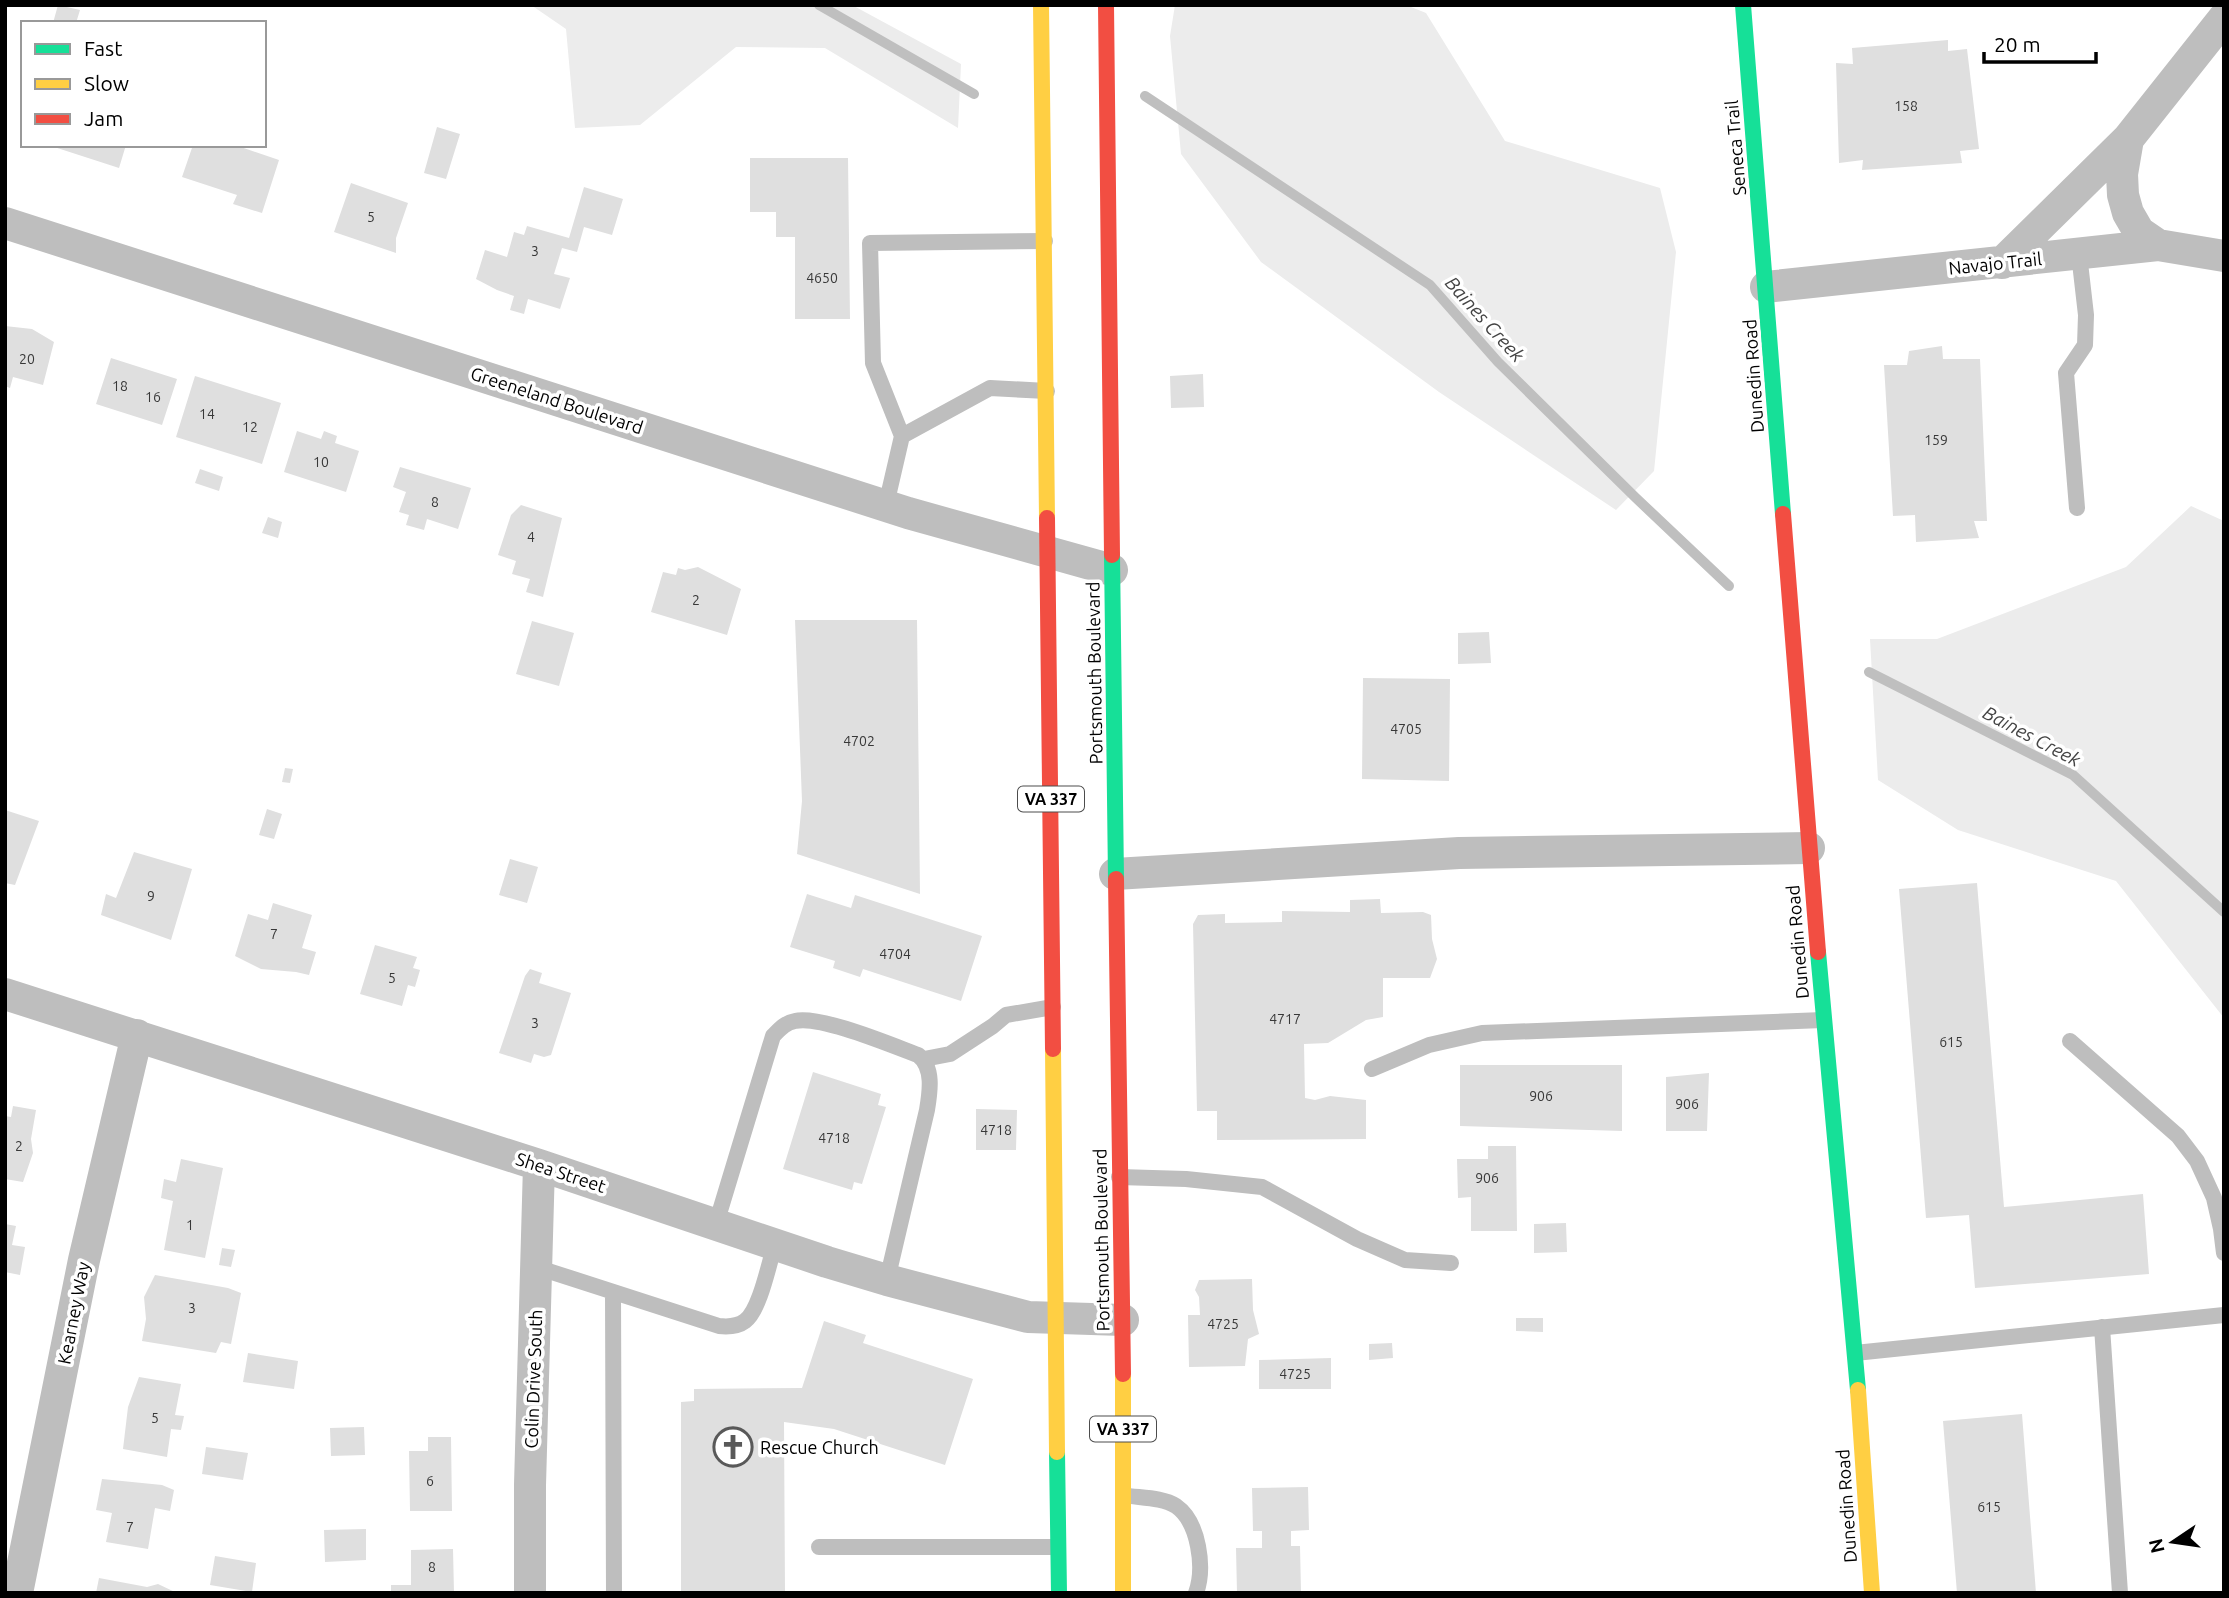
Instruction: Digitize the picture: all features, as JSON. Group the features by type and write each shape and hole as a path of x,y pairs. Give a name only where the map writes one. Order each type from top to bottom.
{"main road":[{"name":"VA 337","path":"1041,5 1059,1593"},
{"name":"Portsmouth Boulevard","path":"1106,5 1115,874 1123,1320 1123,1593"},
{"name":"Seneca Trail","path":"1743,5 1766,287"},
{"name":"Dunedin Road","path":"1766,287 1809,848 1855,1353 1872,1593"}],"street":[{"path":"2002,263 2128,139 2224,18"},
{"path":"2128,139 2122,174 2123,195 2128,213 2139,232 2158,245"},
{"name":"Greeneland Boulevard","path":"5,223 886,505 1112,570"},
{"name":"Navajo Trail","path":"1766,287 2158,245 2224,256"},
{"path":"1115,874 1459,853 1809,848"},
{"name":"Shea Street","path":"5,994 887,1280 1028,1317 1123,1320"},
{"name":"Kearney Way","path":"17,1593 84,1261 137,1035"},
{"name":"Colin Drive South","path":"530,1593 530,1485 539,1165"}],"lane":[{"path":"886,505 902,436 873,363 870,243 1045,241"},
{"path":"2077,508 2066,373 2085,345 2086,315 2080,254"},
{"path":"902,436 990,388 1047,391"},
{"path":"924,1059 950,1054 993,1026 1006,1014 1053,1007"},
{"path":"716,1224 773,1036 782,1026 796,1020 816,1020 924,1059 930,1086 927,1110 887,1280"},
{"path":"1372,1069 1429,1045 1482,1033 1823,1020"},
{"path":"2070,1041 2178,1136 2197,1161 2214,1198 2224,1253"},
{"path":"1119,1177 1186,1179 1262,1187 1357,1239 1405,1260 1451,1263"},
{"path":"536,1267 719,1326 733,1327 746,1321 754,1308 775,1244"},
{"path":"613,1292 614,1593"},
{"path":"1855,1353 2224,1315"},
{"path":"2102,1327 2120,1593"},
{"path":"1122,1495 1164,1501 1178,1507 1191,1525 1197,1544 1200,1567 1196,1593"},
{"path":"819,1548 1059,1547"}],"shaded area":[{"path":"531,5 852,5 961,64 958,128 825,48 736,47 640,125 575,128 566,29"},
{"path":"1175,5 1406,5 1426,13 1505,141 1660,188 1676,252 1654,471 1616,510 1439,392 1261,262 1181,154 1170,36"},
{"path":"2191,506 2224,521 2224,1018 2116,881 1958,830 1878,780 1870,639 1937,639 2126,567"}],"building":[{"path":"58,5 80,10 77,21 54,21"},
{"path":"1948,40 1948,51 1967,49 1979,149 1960,151 1962,163 1862,170 1863,160 1839,163 1836,63 1853,64 1852,48"},
{"path":"437,127 460,134 446,179 424,173"},
{"path":"54,147 125,147 119,168"},
{"path":"192,147 241,147 279,160 262,213 233,204 237,195 182,177"},
{"path":"750,158 848,158 850,319 795,319 795,237 776,237 776,212 750,212"},
{"path":"351,183 408,203 396,238 396,253 334,232"},
{"path":"584,187 623,199 612,235 584,227 577,252 562,248 554,274 570,278 560,309 528,299 524,314 510,310 514,296 476,279 485,250 507,257 514,232 524,235 527,226 569,238"},
{"path":"5,326 32,329 54,342 43,385 13,377 10,388 5,386"},
{"path":"1942,346 1943,359 1980,359 1987,521 1974,521 1979,538 1916,542 1915,515 1893,516 1884,365 1907,365 1909,351"},
{"path":"111,358 177,379 162,425 96,404"},
{"path":"1203,374 1204,407 1171,408 1170,376"},
{"path":"195,376 281,403 262,464 176,437"},
{"path":"297,431 321,439 324,431 337,436 335,443 359,451 346,492 284,472"},
{"path":"400,467 471,488 458,529 427,519 424,530 406,525 409,515 399,512 406,492 393,487"},
{"path":"200,469 223,477 219,491 195,483"},
{"path":"521,505 562,518 543,597 526,592 530,579 512,574 516,561 498,555 511,515"},
{"path":"268,517 282,522 278,538 262,533"},
{"path":"698,567 741,589 727,635 651,612 663,572 676,575 678,568 685,570"},
{"path":"795,620 917,620 920,894 797,854 802,801"},
{"path":"532,621 574,633 559,686 516,674"},
{"path":"1489,632 1491,663 1458,664 1458,633"},
{"path":"1363,678 1450,679 1449,781 1362,779"},
{"path":"285,768 293,769 290,783 282,782"},
{"path":"267,809 282,814 274,839 259,835"},
{"path":"5,810 39,821 15,885 5,883"},
{"path":"134,852 192,869 171,940 101,915 106,894 116,898"},
{"path":"510,859 538,867 527,903 499,895"},
{"path":"1977,883 2004,1207 2143,1194 2149,1274 1975,1288 1969,1215 1926,1218 1899,889"},
{"path":"807,894 851,908 855,895 982,936 961,1001 863,969 860,977 833,968 835,961 790,947"},
{"path":"1380,899 1381,913 1423,912 1431,915 1432,939 1437,959 1430,978 1383,978 1383,1017 1366,1020 1328,1043 1304,1044 1305,1098 1315,1100 1330,1096 1366,1100 1366,1139 1217,1140 1217,1111 1197,1111 1193,924 1198,915 1225,914 1225,923 1282,922 1282,911 1350,912 1350,900"},
{"path":"273,903 312,915 302,948 316,952 309,975 261,969 235,956 248,914 268,920"},
{"path":"375,945 417,957 413,968 420,970 415,987 408,985 402,1006 360,994"},
{"path":"530,969 542,973 539,983 571,993 551,1055 544,1057 534,1054 531,1063 499,1053 525,976"},
{"path":"1460,1065 1622,1065 1622,1131 1460,1126"},
{"path":"813,1072 881,1094 878,1105 886,1107 862,1184 854,1182 852,1190 783,1169"},
{"path":"1709,1073 1707,1131 1666,1131 1666,1077"},
{"path":"13,1106 36,1110 31,1139 33,1153 23,1182 5,1179 5,1116 11,1117"},
{"path":"976,1109 1017,1110 1016,1150 976,1150"},
{"path":"1488,1146 1516,1146 1517,1231 1471,1231 1471,1197 1458,1198 1457,1159 1488,1159"},
{"path":"181,1159 223,1168 205,1258 164,1250 173,1201 161,1198 164,1179 176,1182"},
{"path":"1566,1223 1567,1252 1534,1253 1534,1224"},
{"path":"5,1224 16,1226 12,1245 25,1247 20,1275 5,1272"},
{"path":"222,1248 235,1250 231,1267 219,1265"},
{"path":"155,1275 228,1288 241,1293 231,1344 221,1342 216,1353 142,1341 146,1319 144,1297"},
{"path":"1252,1279 1253,1310 1259,1334 1248,1339 1245,1366 1189,1367 1188,1315 1200,1315 1199,1297 1195,1290 1199,1280"},
{"path":"1516,1318 1543,1318 1543,1332 1516,1331"},
{"name":"Rescue Church","path":"824,1321 866,1335 863,1343 973,1379 945,1465 834,1429 784,1422 785,1593 681,1593 681,1402 694,1401 694,1389 802,1388"},
{"path":"1392,1343 1393,1358 1369,1360 1369,1344"},
{"path":"248,1353 298,1361 294,1389 243,1382"},
{"path":"1331,1358 1331,1389 1259,1389 1259,1360"},
{"path":"139,1377 181,1384 175,1415 184,1416 181,1430 171,1429 167,1457 123,1449 128,1407"},
{"path":"2022,1414 2036,1593 1957,1593 1943,1421"},
{"path":"364,1427 365,1455 331,1456 330,1428"},
{"path":"428,1437 451,1437 452,1511 410,1511 409,1451 428,1451"},
{"path":"206,1447 248,1453 243,1480 202,1474"},
{"path":"102,1479 162,1485 174,1490 170,1511 155,1508 148,1549 106,1542 112,1513 96,1510"},
{"path":"1308,1487 1309,1530 1291,1531 1291,1546 1300,1546 1301,1593 1237,1593 1236,1548 1262,1548 1262,1531 1253,1531 1252,1488"},
{"path":"366,1529 366,1560 325,1562 324,1530"},
{"path":"453,1549 454,1593 391,1593 391,1585 411,1585 411,1550"},
{"path":"215,1556 256,1563 252,1592 210,1585"},
{"path":"99,1578 147,1587 158,1584 177,1593 96,1593"}],"waterway":[{"name":"Baines Creek","path":"819,5 974,94"},
{"name":"Baines Creek","path":"1145,96 1430,285 1498,362 1729,586"},
{"name":"Baines Creek","path":"1869,672 2073,775 2224,912"}],"traffic: fast":[{"path":"1743,5 1783,514"},
{"path":"1112,555 1116,879"},
{"path":"1818,952 1858,1390"},
{"path":"1057,1452 1059,1593"}],"traffic: slow":[{"path":"1041,5 1047,518"},
{"path":"1053,1049 1057,1452"},
{"path":"1123,1374 1123,1593"},
{"path":"1858,1390 1872,1593"}],"traffic: jam":[{"path":"1106,5 1112,555"},
{"path":"1783,514 1818,952"},
{"path":"1047,518 1053,1049"},
{"path":"1116,879 1123,1374"}],"place":[{"name":"Rescue Church","path":"733,1447"}]}
